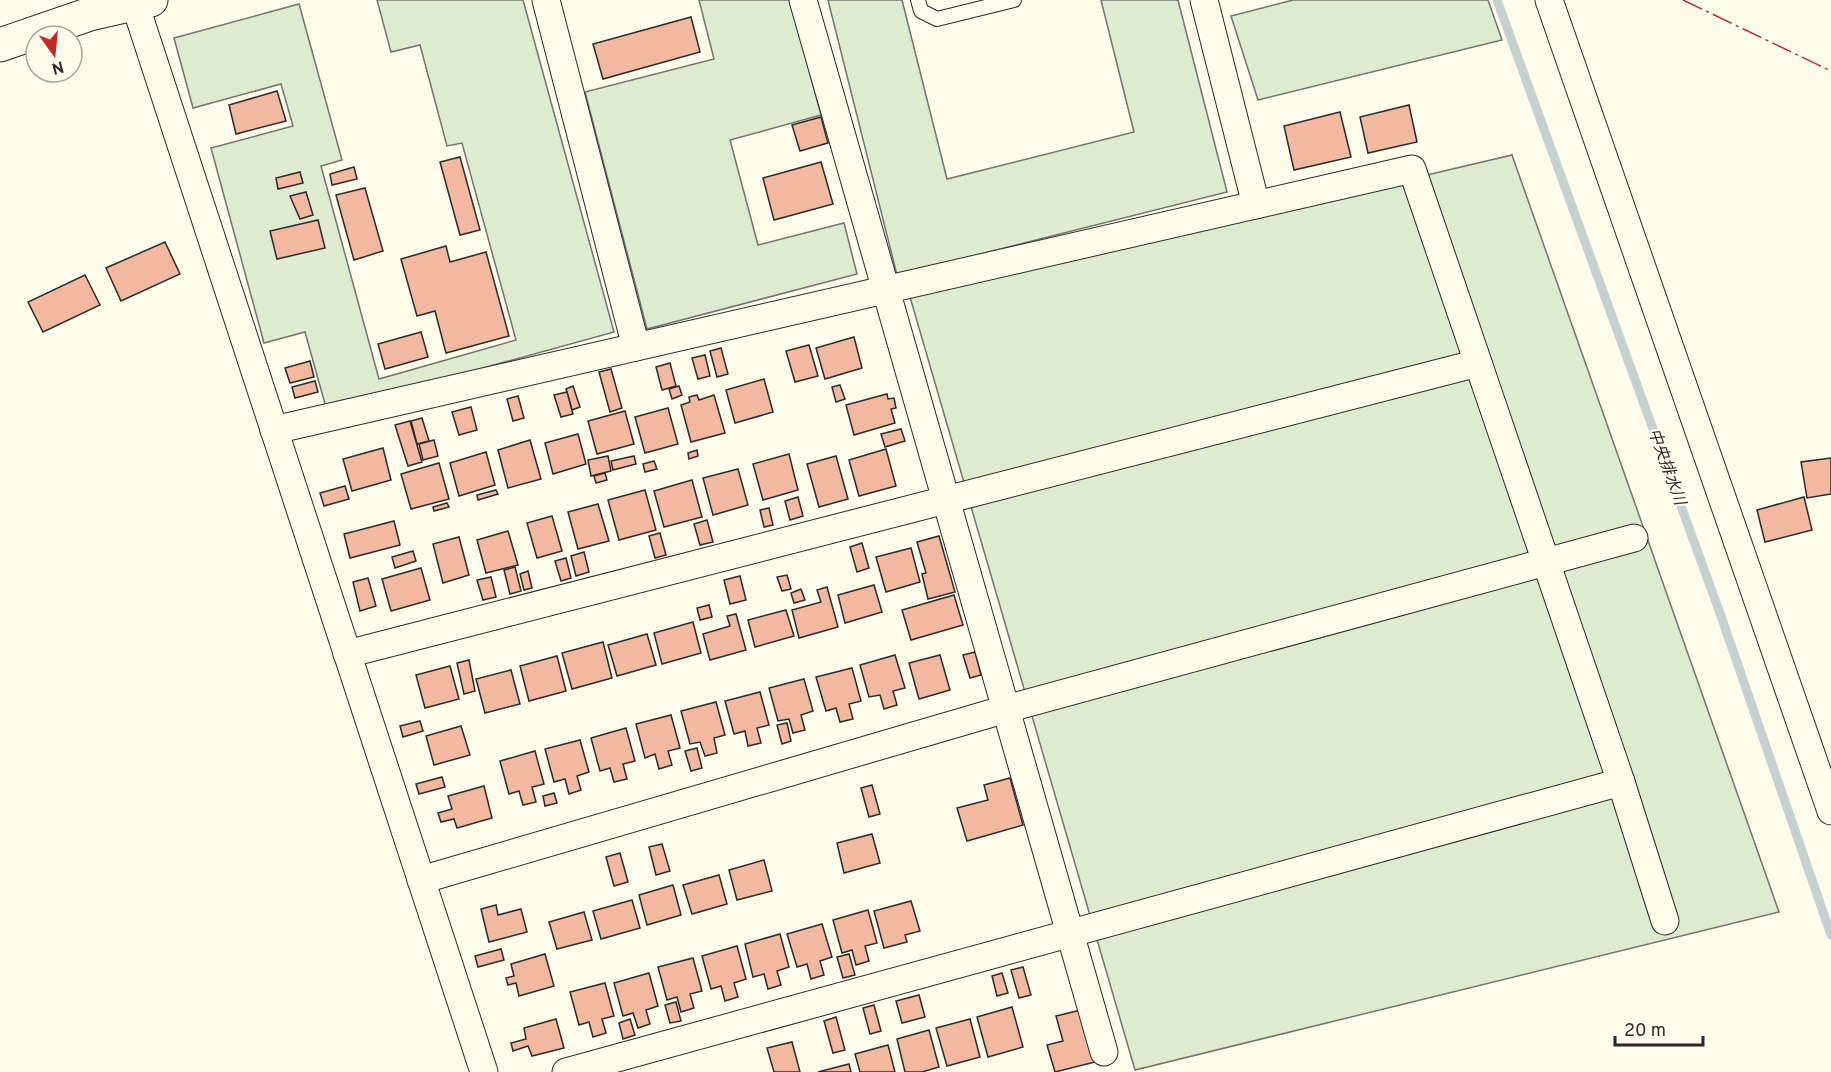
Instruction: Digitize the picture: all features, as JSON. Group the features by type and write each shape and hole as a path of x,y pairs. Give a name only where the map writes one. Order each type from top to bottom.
{"main road":[{"path":"0,45 90,15 143,2"}],"street":[{"path":"546,0 636,347"},
{"path":"803,0 1104,1052"},
{"path":"1204,0 1256,205"},
{"path":"1549,0 1831,811"},
{"path":"143,2 274,430 484,1072"},
{"path":"274,430 1412,169 1621,782 1665,921"},
{"path":"347,654 1478,363"},
{"path":"421,880 1006,709 1634,538"},
{"path":"566,1072 1621,782"}],"lane":[{"path":"918,0 921,11 937,19 1014,0"}],"green space":[{"path":"377,0 523,0 614,332 327,411 305,332 264,343 211,148 293,126 281,84 193,108 174,38 299,4 342,160 321,166 379,379 516,340 462,143 447,146 420,45 391,52"},
{"path":"699,0 790,0 821,115 730,140 758,245 844,223 857,274 647,329 585,92 714,59"},
{"path":"828,0 902,0 947,179 1134,132 1101,0 1178,0 1227,192 897,275"},
{"path":"1293,0 1488,0 1502,40 1258,100 1231,16"},
{"path":"1512,155 1779,912 1135,1070 910,297"}],"building":[{"path":"691,17 700,52 603,79 593,44"},
{"path":"277,91 286,121 236,134 229,105"},
{"path":"1409,105 1417,142 1368,153 1360,117"},
{"path":"1340,112 1351,157 1294,170 1284,126"},
{"path":"821,117 828,143 800,151 792,125"},
{"path":"460,157 480,230 460,235 440,162"},
{"path":"821,162 833,204 774,220 763,178"},
{"path":"354,167 357,179 332,185 330,174"},
{"path":"300,172 303,183 278,189 276,178"},
{"path":"365,188 383,251 354,260 336,195"},
{"path":"306,192 313,215 300,219 290,196"},
{"path":"318,220 325,248 277,259 270,231"},
{"path":"165,242 180,274 121,301 106,268"},
{"path":"446,246 450,262 486,252 509,336 446,353 435,311 417,316 401,259"},
{"path":"85,275 100,305 43,332 28,302"},
{"path":"421,332 428,357 385,369 378,344"},
{"path":"854,337 862,368 825,379 816,348"},
{"path":"809,345 818,376 795,382 786,351"},
{"path":"721,348 728,374 717,377 710,351"},
{"path":"705,355 710,376 698,379 692,358"},
{"path":"310,361 314,377 290,383 285,368"},
{"path":"670,363 676,386 662,390 656,367"},
{"path":"611,369 622,408 610,412 599,372"},
{"path":"764,379 773,412 735,423 726,390"},
{"path":"315,381 318,392 295,398 292,387"},
{"path":"840,385 845,399 836,402 832,387"},
{"path":"573,386 580,407 572,410 566,389"},
{"path":"679,386 682,395 672,399 669,389"},
{"path":"567,392 573,414 561,417 554,395"},
{"path":"887,394 888,399 894,398 896,408 891,409 895,423 854,435 846,405"},
{"path":"697,395 699,400 714,395 725,433 691,442 681,405 690,402 689,397"},
{"path":"518,396 524,418 513,421 507,399"},
{"path":"471,407 477,430 459,435 452,412"},
{"path":"668,408 678,444 645,453 635,417"},
{"path":"625,411 634,444 597,454 588,421"},
{"path":"422,418 429,441 417,444 411,421"},
{"path":"410,421 422,462 408,466 395,425"},
{"path":"901,429 905,441 885,447 881,434"},
{"path":"578,434 586,464 553,474 545,443"},
{"path":"434,440 438,456 423,460 419,444"},
{"path":"530,440 541,479 508,488 498,450"},
{"path":"383,448 391,480 352,491 343,459"},
{"path":"886,449 896,486 859,496 849,460"},
{"path":"697,450 698,456 689,459 688,453"},
{"path":"486,452 495,485 459,496 450,463"},
{"path":"789,454 798,490 763,500 753,464"},
{"path":"608,456 611,471 591,476 588,460"},
{"path":"634,456 636,464 613,470 611,461"},
{"path":"836,456 848,499 819,507 807,464"},
{"path":"1831,458 1831,494 1807,498 1801,462"},
{"path":"654,461 657,469 645,472 643,464"},
{"path":"439,463 449,499 411,509 401,474"},
{"path":"738,469 748,505 713,515 703,478"},
{"path":"605,473 607,480 596,483 594,476"},
{"path":"692,480 702,517 664,527 654,491"},
{"path":"345,486 349,499 324,506 320,493"},
{"path":"496,490 498,494 478,500 477,495"},
{"path":"645,490 656,530 619,540 608,500"},
{"path":"798,497 803,516 790,520 785,501"},
{"path":"1804,497 1812,530 1765,542 1757,510"},
{"path":"447,503 449,507 434,511 433,507"},
{"path":"598,504 609,541 578,549 568,512"},
{"path":"769,508 773,525 764,527 760,510"},
{"path":"552,516 562,551 537,558 527,523"},
{"path":"707,520 713,542 700,545 694,524"},
{"path":"394,521 400,545 350,558 344,534"},
{"path":"508,531 518,565 486,573 477,540"},
{"path":"660,533 666,555 655,558 649,536"},
{"path":"939,536 955,592 928,599 922,574 926,573 917,542"},
{"path":"459,537 469,575 443,583 433,544"},
{"path":"862,543 869,568 857,572 850,547"},
{"path":"911,548 920,582 886,592 876,557"},
{"path":"413,551 416,561 395,568 392,557"},
{"path":"584,552 589,572 576,576 571,556"},
{"path":"566,558 571,578 561,581 555,561"},
{"path":"515,567 521,591 510,594 504,570"},
{"path":"421,568 430,600 391,611 382,579"},
{"path":"528,571 532,588 524,590 520,574"},
{"path":"787,575 791,589 782,591 777,577"},
{"path":"740,576 746,600 730,604 724,580"},
{"path":"491,577 496,597 483,600 477,580"},
{"path":"368,578 376,606 360,611 353,582"},
{"path":"874,585 882,612 845,623 838,595"},
{"path":"827,587 838,627 799,638 792,610 821,602 817,590"},
{"path":"801,589 805,600 794,603 791,593"},
{"path":"954,595 963,625 911,640 902,610"},
{"path":"709,605 712,617 700,620 697,608"},
{"path":"786,610 794,636 755,647 748,620"},
{"path":"736,614 746,650 710,660 703,634 730,626 727,616"},
{"path":"693,622 701,653 662,664 654,633"},
{"path":"647,634 656,665 617,676 608,645"},
{"path":"603,642 612,678 572,689 562,653"},
{"path":"975,652 981,675 970,678 963,655"},
{"path":"895,655 905,688 893,691 897,705 884,709 880,695 869,697 860,665"},
{"path":"940,655 950,690 919,699 909,663"},
{"path":"557,656 566,691 529,701 520,666"},
{"path":"469,660 475,691 464,694 457,663"},
{"path":"450,666 459,699 425,708 416,675"},
{"path":"852,668 861,701 849,704 853,719 840,722 836,708 826,711 816,677"},
{"path":"511,670 520,704 485,713 476,679"},
{"path":"804,679 813,711 801,715 805,730 793,733 789,719 778,721 769,688"},
{"path":"760,692 769,725 757,728 761,743 748,746 745,731 734,734 725,701"},
{"path":"716,702 725,735 714,738 717,753 705,756 700,742 690,744 681,711"},
{"path":"671,715 680,748 668,751 672,765 659,769 655,754 645,758 636,724"},
{"path":"420,721 423,731 403,737 400,726"},
{"path":"787,723 791,741 782,744 777,725"},
{"path":"461,726 470,755 434,765 426,736"},
{"path":"626,728 635,761 623,764 627,779 614,782 610,768 600,771 591,738"},
{"path":"580,740 589,772 577,776 581,790 569,794 565,779 554,782 545,749"},
{"path":"697,748 702,768 691,771 685,751"},
{"path":"535,751 544,784 532,787 536,802 523,805 519,791 509,794 500,761"},
{"path":"442,777 445,787 419,794 416,784"},
{"path":"1010,778 1023,825 967,841 957,808 988,800 984,785"},
{"path":"872,785 880,814 869,817 861,788"},
{"path":"484,786 492,818 457,828 454,819 441,822 438,813 452,809 448,796"},
{"path":"554,793 557,803 545,806 543,796"},
{"path":"872,834 880,863 844,873 837,843"},
{"path":"662,844 670,871 656,875 649,847"},
{"path":"620,853 628,882 614,886 606,857"},
{"path":"764,860 772,891 737,900 729,870"},
{"path":"719,875 727,904 692,914 683,885"},
{"path":"673,885 681,915 647,925 639,895"},
{"path":"632,900 640,928 601,939 593,911"},
{"path":"911,901 920,931 905,935 907,942 884,948 874,911"},
{"path":"496,905 498,915 521,909 527,932 489,942 481,909"},
{"path":"868,910 877,943 865,946 869,961 856,965 852,950 842,953 833,920"},
{"path":"584,912 592,940 557,949 549,922"},
{"path":"822,924 832,957 820,961 824,975 811,979 807,964 797,967 787,934"},
{"path":"780,934 789,967 777,971 781,985 768,989 764,974 753,977 745,944"},
{"path":"737,946 746,979 734,983 738,997 725,1001 721,986 711,989 702,956"},
{"path":"501,949 504,960 478,967 475,956"},
{"path":"545,954 554,986 519,996 516,983 508,985 506,978 514,976 511,964"},
{"path":"849,954 855,975 843,978 837,957"},
{"path":"693,958 702,991 690,994 694,1008 681,1012 677,997 667,1000 658,967"},
{"path":"1023,967 1031,995 1019,998 1011,970"},
{"path":"649,973 658,1006 646,1010 650,1024 638,1028 633,1013 623,1016 614,983"},
{"path":"1002,973 1008,993 997,996 992,976"},
{"path":"605,983 614,1016 602,1019 606,1033 593,1037 589,1022 579,1025 570,992"},
{"path":"919,995 925,1017 902,1023 896,1001"},
{"path":"676,1002 681,1021 670,1023 665,1005"},
{"path":"874,1005 881,1031 870,1034 863,1008"},
{"path":"1012,1007 1023,1047 988,1057 977,1017"},
{"path":"1081,1010 1095,1062 1055,1072 1047,1045 1063,1041 1056,1016"},
{"path":"836,1017 845,1050 833,1053 824,1021"},
{"path":"556,1019 564,1048 532,1056 528,1046 513,1051 511,1043 526,1039 524,1028"},
{"path":"630,1019 635,1035 623,1039 619,1023"},
{"path":"970,1019 980,1057 947,1066 936,1028"},
{"path":"929,1030 939,1067 922,1072 905,1072 897,1039"},
{"path":"792,1042 800,1072 774,1072 767,1048"},
{"path":"888,1045 895,1072 860,1072 855,1054"},
{"path":"849,1064 851,1072 818,1072"}],"waterway":[{"name":"中央排水川","path":"1497,0 1721,616 1831,935"}],"power":[{"path":"1683,0 1831,71"}]}
